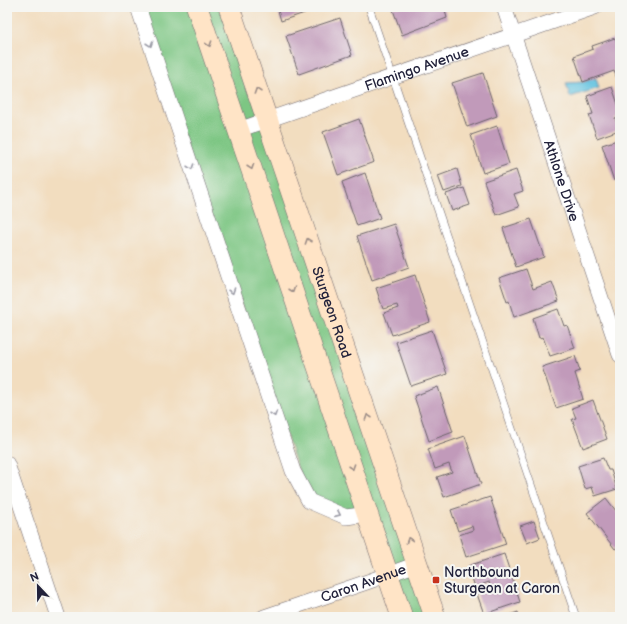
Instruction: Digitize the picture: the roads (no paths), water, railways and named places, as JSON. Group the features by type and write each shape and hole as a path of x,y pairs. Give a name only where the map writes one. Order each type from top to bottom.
{"main road":[{"path":"197,7 402,617"},
{"name":"Sturgeon Road","path":"229,7 435,617"}],"street":[{"path":"138,7 293,471 309,502 346,517 368,514"},
{"name":"Athlone Drive","path":"504,7 620,355"},
{"name":"Flamingo Avenue","path":"238,130 595,7"},
{"path":"7,464 58,617"},
{"name":"Caron Avenue","path":"264,617 417,564"}],"lane":[{"path":"368,7 576,617"}],"water":[{"path":"596,78 599,88 570,97 566,83 583,82"}],"place":[{"name":"Northbound Sturgeon at Caron","path":"436,580"}]}
